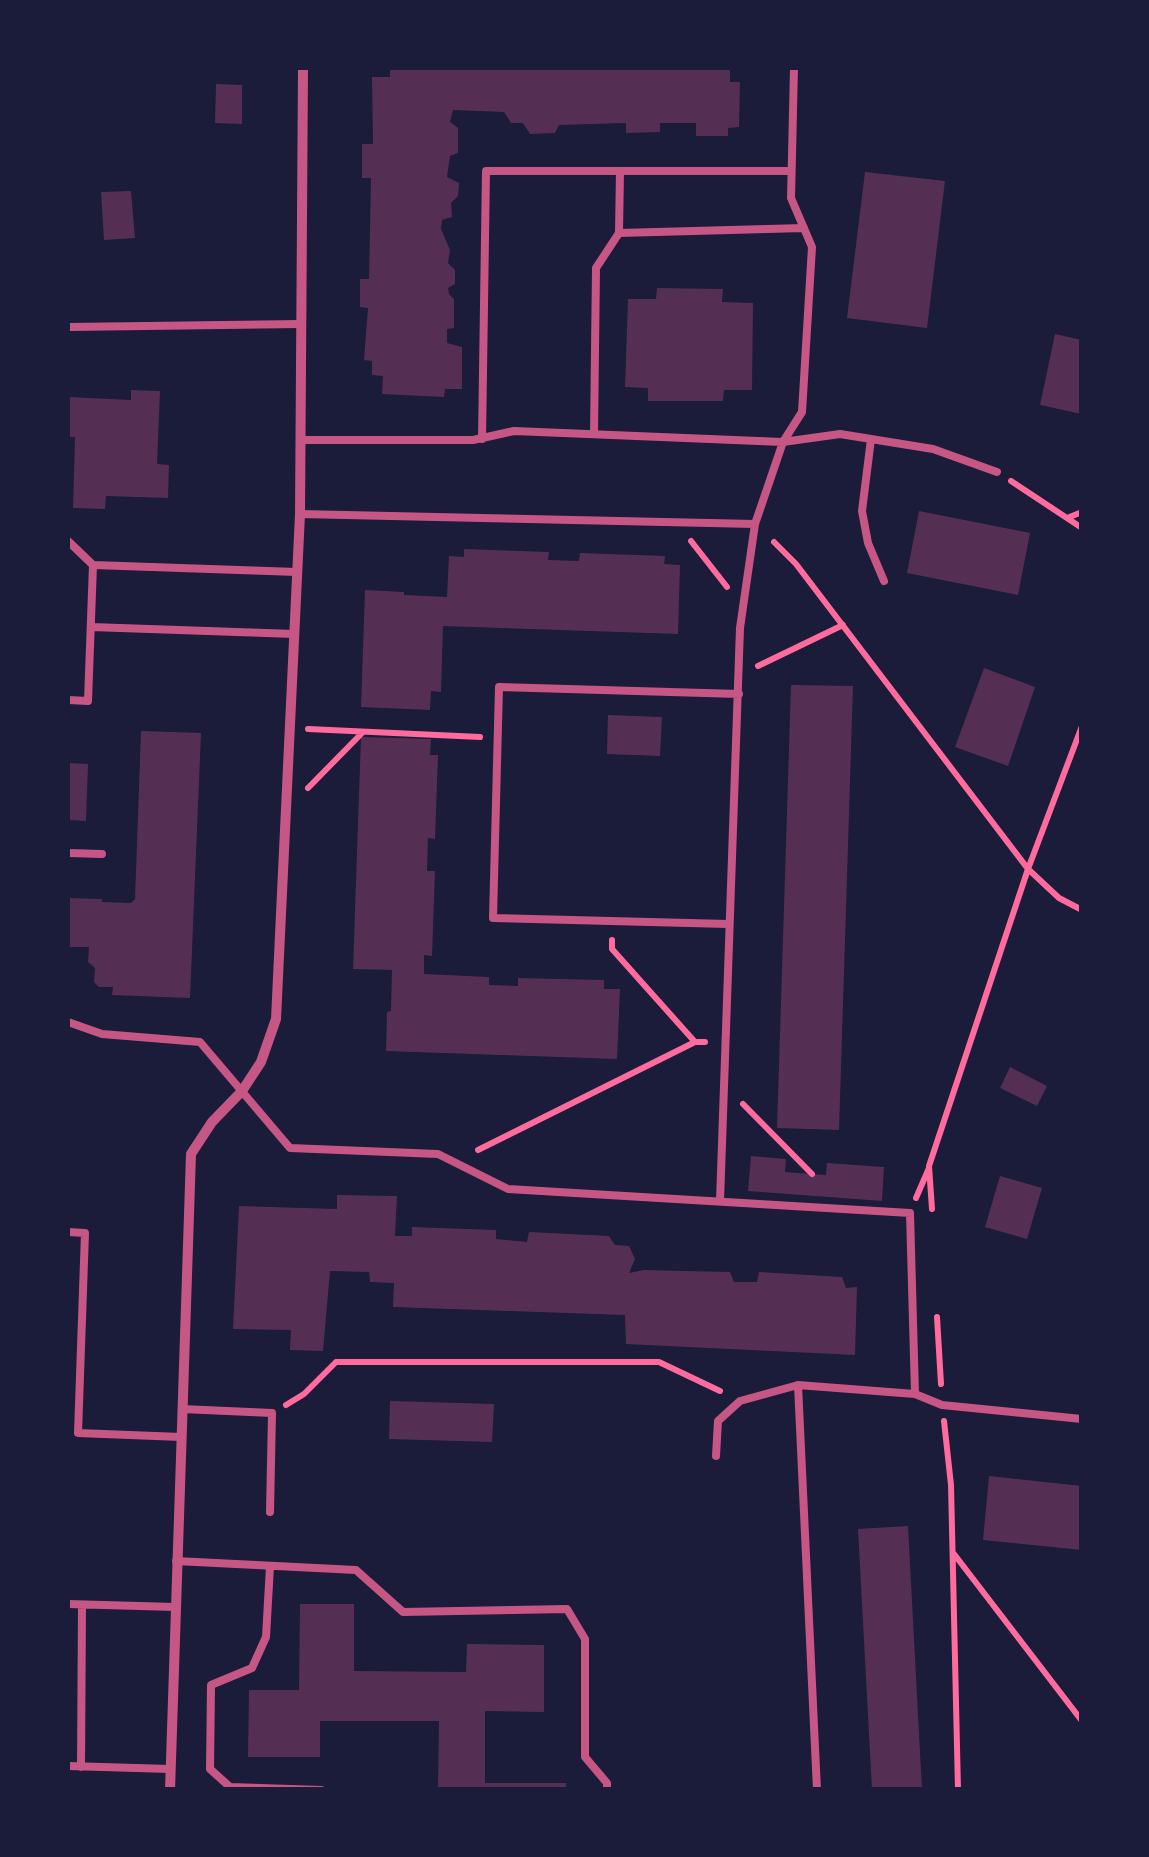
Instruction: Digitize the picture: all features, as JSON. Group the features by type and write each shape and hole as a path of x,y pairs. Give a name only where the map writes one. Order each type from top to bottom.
{"street":[{"path":"170,1790 191,1154 261,1062 276,1019 300,514 304,68"}],"lane":[{"path":"720,1201 743,607 755,524 782,442 802,412 812,247 790,198 794,68"},
{"path":"482,438 486,171 791,170"},
{"path":"594,434 596,268 619,233 620,171"},
{"path":"619,233 804,228"},
{"path":"68,327 300,324"},
{"path":"300,440 482,438 514,431 782,442 840,434 934,450 997,472"},
{"path":"871,439 862,510 868,543 884,581"},
{"path":"300,514 755,524"},
{"path":"68,541 93,564 297,572"},
{"path":"68,700 88,702 93,564"},
{"path":"91,627 295,634"},
{"path":"728,924 493,918 499,688 739,694"},
{"path":"68,853 102,854"},
{"path":"68,1022 102,1034 200,1042 290,1148 438,1154 508,1189 910,1213 915,1394"},
{"path":"68,1232 85,1233 73,1433 181,1436"},
{"path":"798,1385 818,1790"},
{"path":"716,1456 718,1421 740,1401 798,1385 915,1394 942,1405 1082,1419"},
{"path":"182,1408 272,1413 270,1512"},
{"path":"176,1561 356,1570 403,1612 567,1610 585,1639 585,1757 607,1782 608,1790"},
{"path":"270,1566 266,1637 252,1668 211,1685 210,1769 230,1788 321,1790"},
{"path":"68,1604 175,1607"},
{"path":"81,1767 82,1605"},
{"path":"68,1766 170,1769"}],"path":[{"path":"997,472 1082,528"},
{"path":"1066,518 1082,512"},
{"path":"676,522 743,607"},
{"path":"755,524 796,564 1028,869 1058,898 1082,910"},
{"path":"740,676 842,625"},
{"path":"910,1213 1028,869 1082,726"},
{"path":"292,728 498,738"},
{"path":"287,809 363,732"},
{"path":"613,921 612,949 695,1042"},
{"path":"454,1162 695,1042 725,1042"},
{"path":"724,1084 812,1174"},
{"path":"929,1166 932,1226"},
{"path":"936,1306 951,1485 958,1790"},
{"path":"272,1413 304,1394 336,1362 659,1362 740,1401"},
{"path":"953,1553 1082,1722"}],"building":[{"path":"390,68 730,68 730,82 740,82 739,127 728,128 728,136 696,136 696,123 660,123 660,132 626,133 626,123 559,125 555,133 530,134 523,123 511,123 504,112 453,110 450,122 458,128 458,153 450,156 447,177 459,183 458,196 451,203 452,217 442,220 441,229 450,250 448,263 455,270 455,284 448,288 454,299 454,328 447,329 447,343 462,347 462,389 445,389 444,397 382,394 383,376 372,375 372,361 364,360 368,308 360,307 360,279 369,279 371,178 362,178 362,144 373,144 372,77 390,77"},
{"path":"216,84 242,85 242,124 215,123"},
{"path":"865,172 945,181 927,328 847,318"},
{"path":"131,191 135,238 104,240 101,192"},
{"path":"657,288 723,289 722,302 753,303 752,390 724,390 723,401 648,401 648,388 625,387 628,299 656,299"},
{"path":"1055,334 1082,340 1082,414 1040,405"},
{"path":"131,390 160,391 157,464 169,465 168,498 106,496 105,509 73,508 75,437 68,437 68,397 131,400"},
{"path":"919,511 1030,533 1018,595 907,573"},
{"path":"464,549 549,552 548,560 579,561 580,553 665,556 664,564 680,565 678,634 443,626 441,692 431,691 430,710 361,707 365,590 447,597 449,556 464,557"},
{"path":"984,668 1035,687 1008,766 955,747"},
{"path":"791,685 853,686 839,1130 777,1128"},
{"path":"608,715 662,717 660,756 607,754"},
{"path":"141,731 201,733 190,998 112,995 113,987 99,987 94,982 95,968 88,962 89,947 68,947 68,898 131,903 135,899"},
{"path":"361,737 431,739 430,755 438,755 435,839 428,838 427,871 435,871 432,956 424,955 424,974 489,977 489,985 518,986 518,978 604,980 604,989 620,989 617,1059 386,1051 392,970 353,969"},
{"path":"68,763 88,764 86,821 68,820"},
{"path":"1010,1067 1047,1086 1037,1106 1000,1088"},
{"path":"751,1156 786,1159 785,1172 826,1175 827,1163 884,1167 882,1201 748,1191"},
{"path":"1000,1176 1042,1188 1027,1239 985,1227"},
{"path":"337,1195 397,1196 395,1236 412,1236 412,1227 496,1230 496,1239 527,1242 529,1232 609,1236 615,1245 629,1246 635,1259 629,1273 730,1272 734,1282 757,1282 759,1272 842,1277 846,1288 857,1287 855,1355 626,1344 625,1315 393,1307 394,1283 370,1282 369,1272 330,1271 323,1351 290,1350 291,1330 233,1329 239,1206 337,1209"},
{"path":"390,1401 494,1404 492,1442 389,1439"},
{"path":"989,1476 1082,1486 1082,1550 983,1540"},
{"path":"908,1526 922,1790 872,1790 858,1529"},
{"path":"300,1604 354,1604 354,1671 466,1672 467,1644 544,1645 544,1712 485,1711 485,1783 566,1783 566,1790 438,1790 439,1721 320,1721 320,1757 248,1757 249,1690 299,1690"}]}
